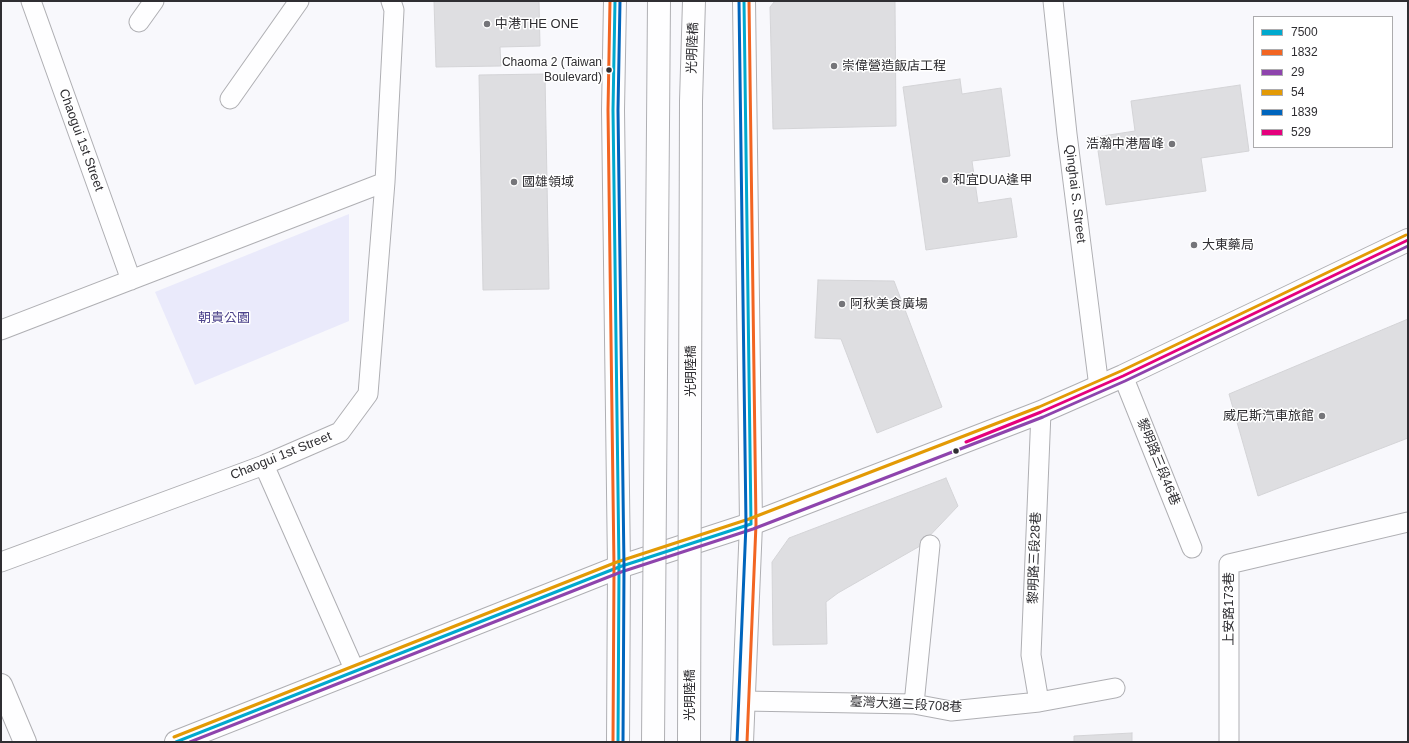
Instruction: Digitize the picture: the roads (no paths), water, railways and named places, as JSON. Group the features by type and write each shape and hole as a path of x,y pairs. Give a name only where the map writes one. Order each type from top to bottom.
{"main road":[{"path":"615,1 613,110 619,566 618,742"},
{"path":"653,742 659,1"},
{"name":"光明陸橋","path":"689,742 691,109 694,1"},
{"path":"742,742 752,524 744,1"},
{"path":"176,742 619,566 752,524 1041,412 1123,376 1408,240"},
{"path":"1,685 25,742"}],"street":[{"name":"Chaogui 1st Street","path":"31,1 131,280"},
{"path":"140,22 154,1"},
{"path":"230,99 299,1"},
{"name":"Chaogui 1st Street","path":"1,562 264,465 340,432 368,394 386,182 394,10 391,1"},
{"name":"Qinghai S. Street","path":"1053,1 1067,134 1099,387"},
{"path":"1,330 386,182"},
{"name":"黎明路三段46巷","path":"1123,376 1192,548"},
{"name":"黎明路三段28巷","path":"1039,702 1031,655 1041,412"},
{"path":"264,465 355,671"},
{"name":"上安路173巷","path":"1229,742 1229,564 1408,522"},
{"path":"914,704 930,545"},
{"name":"臺灣大道三段708巷","path":"743,701 914,704 951,711 1039,702 1115,688"}],"place":[{"name":"中港THE ONE","path":"487,24"},
{"name":"崇偉營造飯店工程","path":"834,66"},
{"name":"Chaoma 2 (Taiwan Boulevard)","path":"609,70"},
{"name":"浩瀚中港層峰","path":"1172,144"},
{"name":"和宜DUA逢甲","path":"945,180"},
{"name":"國雄領域","path":"514,182"},
{"name":"大東藥局","path":"1194,245"},
{"name":"阿秋美食廣場","path":"842,304"},
{"name":"威尼斯汽車旅館","path":"1322,416"}],"park label":[{"name":"朝貴公園","path":"224,318"}]}
